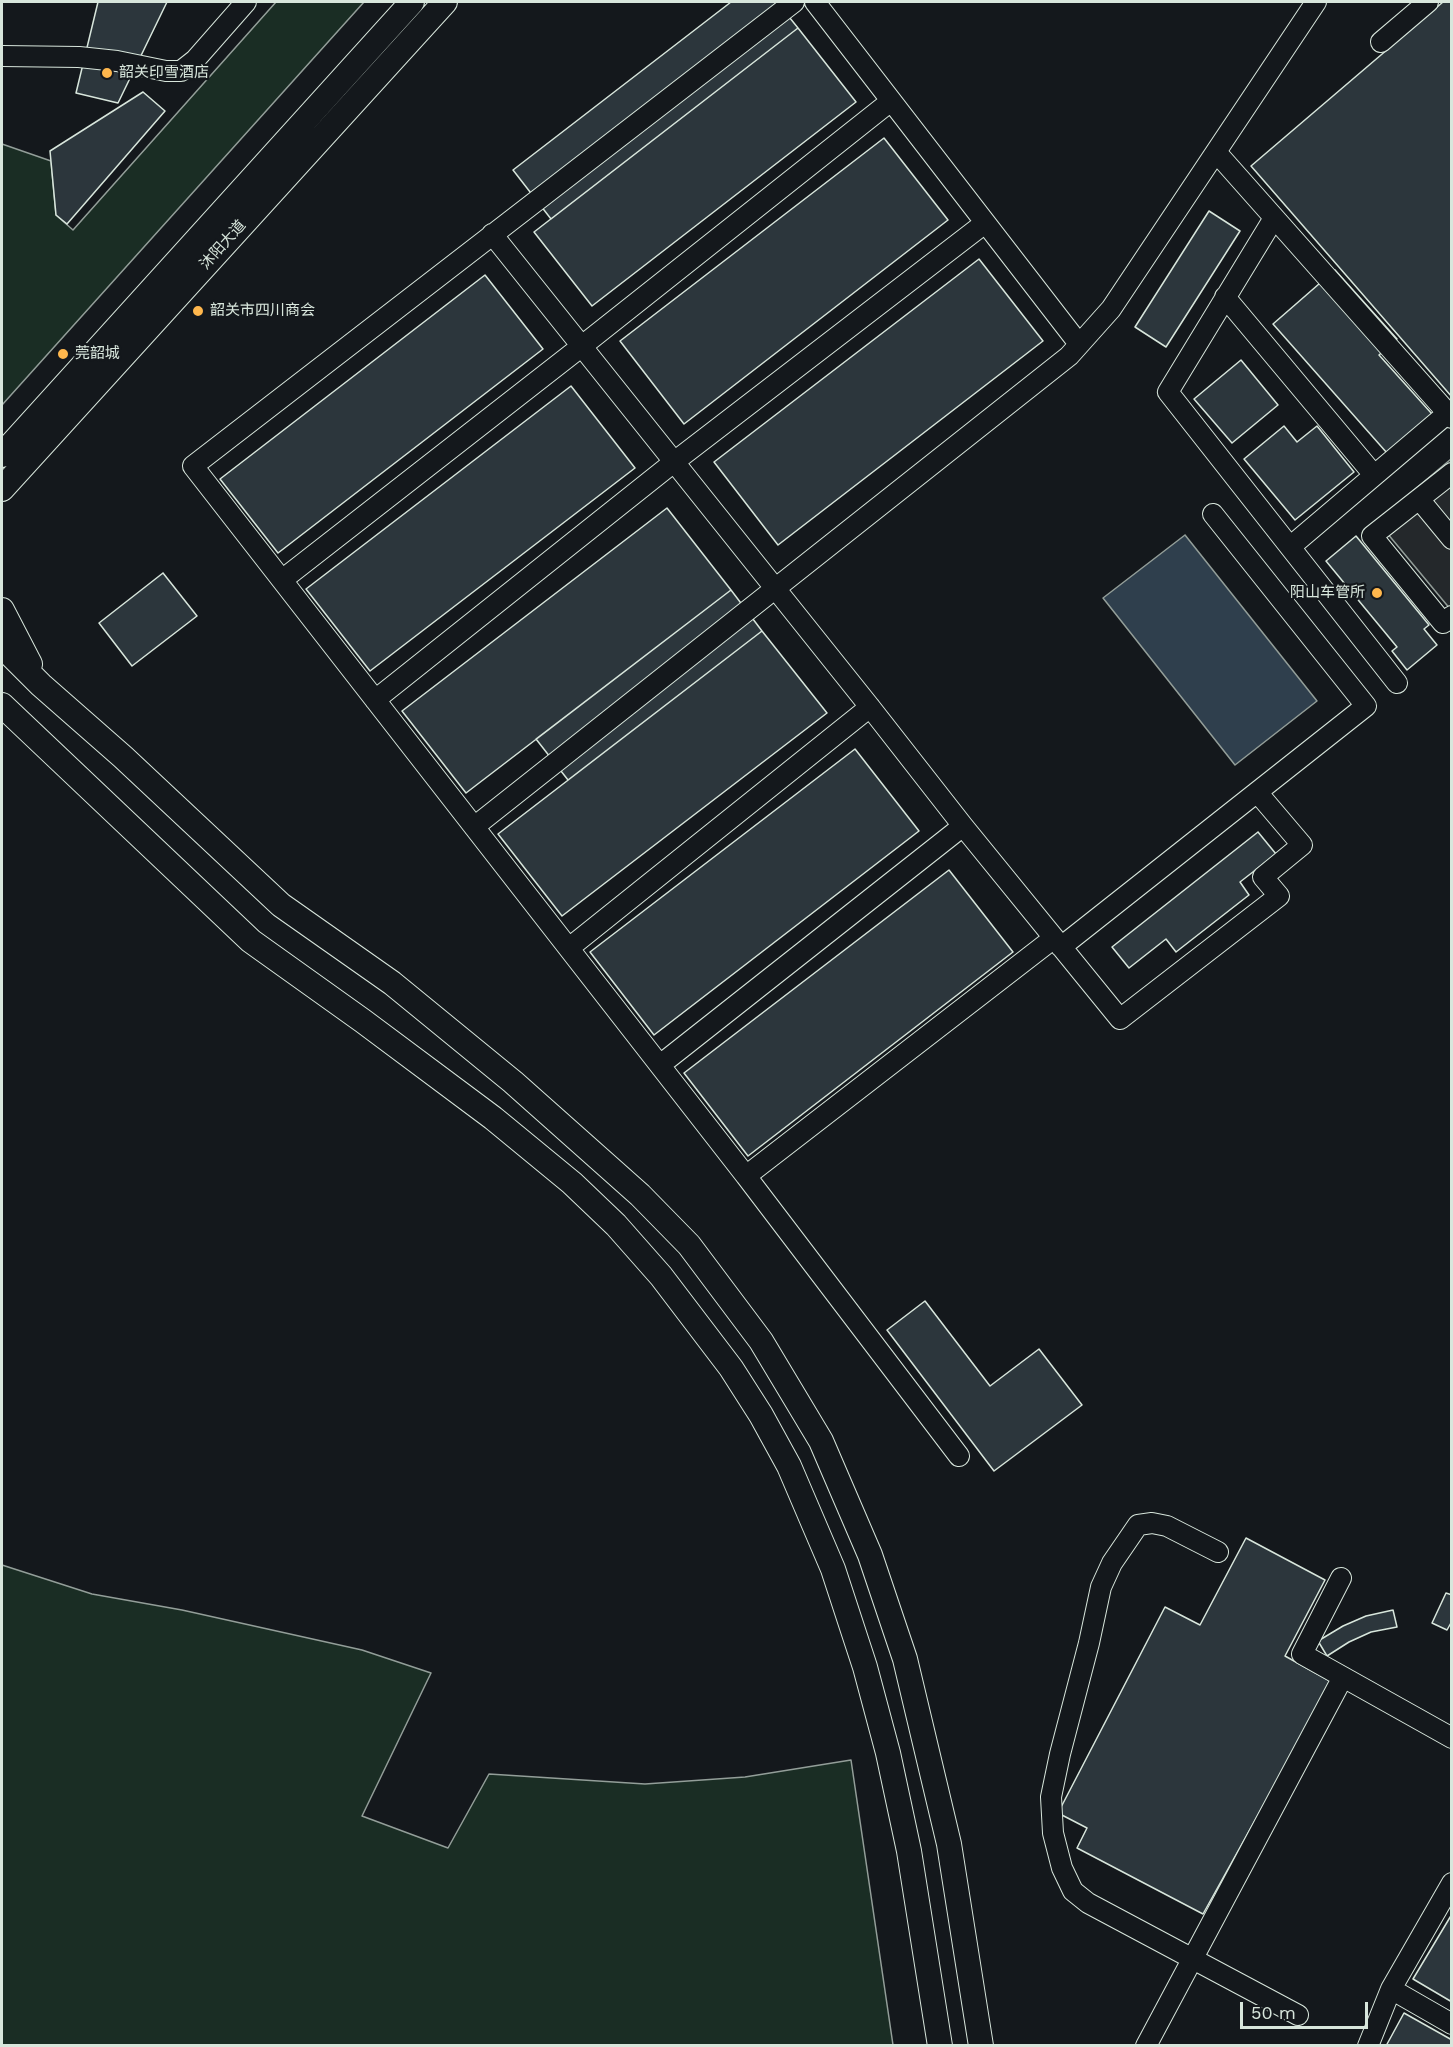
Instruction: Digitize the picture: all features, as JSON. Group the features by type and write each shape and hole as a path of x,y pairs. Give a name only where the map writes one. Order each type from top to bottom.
{"main road":[{"name":"沐阳大道","path":"2,455 412,2"},
{"name":"沐阳大道","path":"2,489 445,2"},
{"path":"2,610 41,685"},
{"path":"2,646 41,685 123,757 281,905 392,983 513,1082 640,1195 688,1245 761,1341 821,1441 870,1555 905,1659 949,1844 981,2046"},
{"path":"2,705 90,791 251,941 493,1118 572,1183 615,1225 661,1276 731,1368 761,1415 789,1466 833,1569 865,1667 888,1754 909,1851 940,2046"}],"street":[{"path":"2,56 79,57 117,61 166,71 181,71 195,60 246,2"},
{"path":"794,2 193,466 746,1176 959,1456"},
{"path":"815,2 1079,344"},
{"path":"474,827 1069,356 1111,309 1316,2"},
{"path":"1381,42 1428,2"},
{"path":"282,580 891,101"},
{"path":"1216,152 1450,415 1374,475 1290,547"},
{"path":"1274,218 1167,392 1397,683"},
{"path":"375,700 674,462 985,223"},
{"path":"492,234 963,826 1120,1019 1279,896 1263,877 1302,845 1257,792"},
{"path":"1225,297 1374,475"},
{"path":"1452,473 1372,536 1443,623 1452,616"},
{"path":"1419,499 1452,539"},
{"path":"746,1176 1257,792 1366,706 1213,514"},
{"path":"569,948 870,707"},
{"path":"660,1065 963,826"},
{"path":"1218,1552 1167,1526 1152,1523 1138,1524 1112,1563 1101,1587 1064,1735 1051,1797 1053,1833 1062,1868 1073,1891 1088,1903 1298,2015"},
{"path":"1341,1578 1302,1654 1452,1738"},
{"path":"1146,2046 1343,1677"},
{"path":"1368,2046 1391,1989 1452,1883"},
{"path":"1391,1989 1452,2024"}],"green space":[{"path":"276,2 364,2 2,405 2,144 51,161 56,215 73,230"},
{"path":"2,1565 92,1594 182,1610 362,1650 431,1673 362,1816 448,1848 489,1774 645,1784 745,1777 851,1760 893,2045 2,2045"}],"shaded area":[{"path":"1451,459 1451,610 1377,521"}],"water":[{"path":"1185,535 1317,701 1235,765 1103,598"}],"building":[{"path":"98,2 167,2 118,103 76,93"},
{"path":"731,2 777,2 798,28 551,219 513,170"},
{"path":"1443,2 1452,2 1452,397 1251,166"},
{"path":"798,28 856,102 592,306 534,232"},
{"path":"143,92 165,111 67,224 56,215 50,151"},
{"path":"884,138 948,220 684,424 620,341"},
{"path":"1209,211 1240,231 1166,347 1135,327"},
{"path":"979,259 1043,341 778,545 714,462"},
{"path":"1335,270 1397,339 1379,355 1432,414 1387,453 1273,324"},
{"path":"485,275 543,349 278,553 220,479"},
{"path":"1241,360 1278,405 1232,443 1194,399"},
{"path":"571,386 635,468 370,671 306,589"},
{"path":"1284,426 1297,442 1317,426 1354,472 1295,520 1244,459"},
{"path":"667,508 731,590 466,793 402,711"},
{"name":"阳山车管所","path":"1356,536 1429,625 1424,629 1437,645 1407,670 1392,651 1397,647 1326,561"},
{"path":"163,573 197,616 132,666 99,623"},
{"path":"731,590 762,631 568,780 536,739"},
{"path":"762,631 827,713 562,916 498,834"},
{"path":"855,749 919,831 654,1035 590,952"},
{"path":"1258,832 1276,854 1240,882 1249,895 1176,952 1166,939 1129,968 1112,947"},
{"path":"949,870 1013,952 748,1156 684,1073"},
{"path":"925,1301 990,1386 1039,1349 1082,1405 994,1471 887,1330"},
{"path":"1246,1538 1325,1580 1285,1656 1332,1682 1203,1914 1077,1848 1087,1828 1058,1813 1165,1607 1200,1625"},
{"path":"1446,1593 1452,1595 1452,1621 1447,1630 1432,1623"},
{"path":"1393,1610 1397,1627 1371,1632 1327,1656 1318,1641 1366,1616"},
{"path":"1452,1914 1452,2002 1413,1979"},
{"path":"1404,2013 1452,2040 1452,2046 1386,2046"}],"place":[{"name":"韶关印雪酒店","path":"107,73"},
{"name":"韶关市四川商会","path":"198,311"},
{"name":"莞韶城","path":"63,354"},
{"name":"阳山车管所","path":"1377,593"}]}
